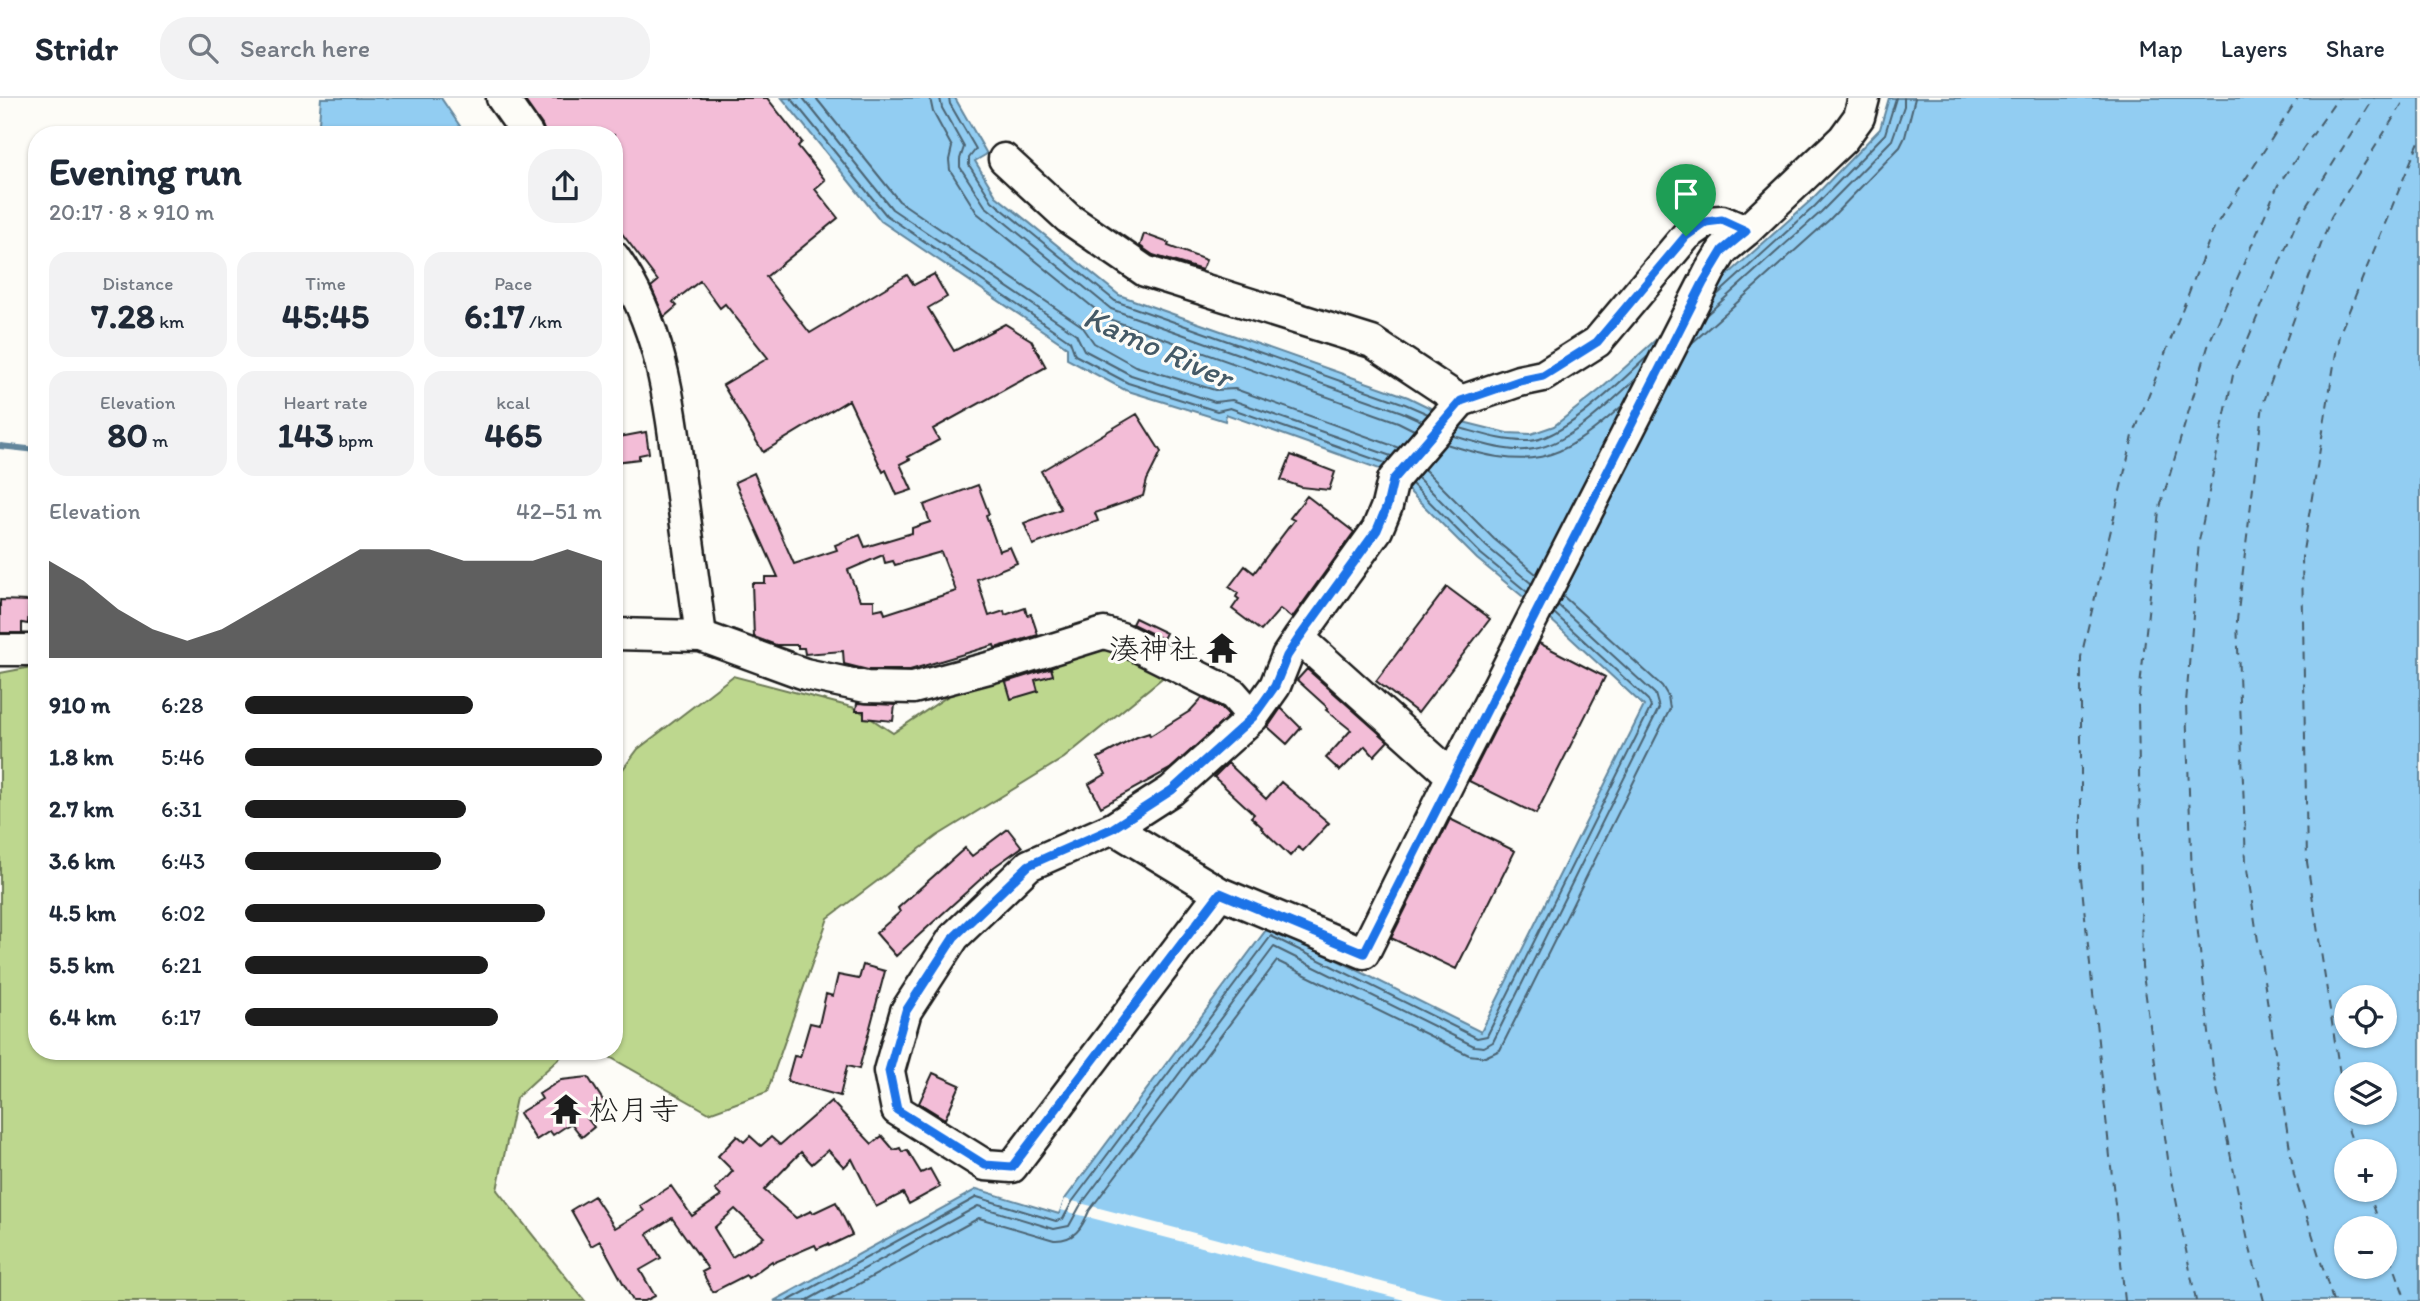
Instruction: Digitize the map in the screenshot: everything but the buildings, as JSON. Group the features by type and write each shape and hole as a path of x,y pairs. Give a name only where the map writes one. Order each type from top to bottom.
{"street":[{"path":"502,98 522,126"},
{"path":"1113,828 1220,893 1364,953 1703,283 1723,250 1843,139 1859,117 1864,98"},
{"path":"1004,159 1068,218 1145,271 1373,342 1455,408"},
{"path":"1220,893 1012,1167 985,1165 897,1110 889,1071 906,1011 954,937 1029,865 1113,828 1172,790 1253,717 1275,686 1287,656 1377,530 1387,506 1393,480 1455,408 1519,381 1543,376 1597,342 1686,236 1706,222 1722,220 1746,231"},
{"path":"623,269 644,309 665,379 674,427 701,636"},
{"path":"623,634 701,636 805,674 866,687 913,688 1011,662 1104,633 1121,638 1233,694 1253,717"},
{"path":"1299,638 1452,776"},
{"path":"0,650 28,650"}],"green space":[{"path":"1101,639 1178,665 1064,758 937,836 828,918 767,1092 709,1113 615,1060 623,1060 623,769 638,749 733,676 855,708 893,733 966,684"},
{"path":"28,668 28,1060 557,1060 516,1098 497,1190 585,1301 0,1301 0,673"}],"water":[{"path":"321,98 441,98 460,126 319,126"},
{"name":"Kamo River","path":"782,98 955,98 987,154 975,161 996,196 1119,295 1408,397 1455,420 1507,433 1531,434 1554,426 1601,389 1810,201 1880,129 1889,98 2420,98 2420,1301 774,1301 977,1189 1059,1214 1065,1199 1269,926 1481,1032 1644,706 1549,618 1477,559 1391,473 1226,414 1225,421 1125,390 1067,359 1067,347 881,221"}],"pier":[{"path":"1065,1199 1454,1301 1408,1301 1061,1210"}],"waterway":[{"path":"0,446 28,449"}],"ferry route":[{"path":"2125,1301 2081,878 2081,657 2133,436 2214,228 2298,98"},
{"path":"2196,1301 2168,1159 2142,967 2138,705 2159,511 2209,343 2278,185 2338,98"},
{"path":"2264,1301 2248,1241 2213,1069 2192,879 2186,703 2199,541 2233,375 2297,221 2374,98"},
{"path":"2333,1301 2294,1175 2246,863 2237,620 2263,404 2331,217 2406,98"},
{"path":"2351,1139 2307,862 2302,557 2339,335 2420,139"},
{"path":"2372,1202 2377,1216"},
{"path":"2397,1275 2406,1301"}],"place":[{"name":"湊神社","path":"1222,648"},
{"name":"松月寺","path":"566,1109"}],"route":[{"path":"1722,220 1746,231 1723,250 1703,283 1364,953 1220,893 1012,1167 985,1165 897,1110 889,1071 906,1011 954,937 1029,865 1113,828 1172,790 1253,717 1275,686 1287,656 1377,530 1387,506 1393,480 1461,401 1519,381 1543,376 1597,342 1686,236 1706,222 1722,220"}]}
